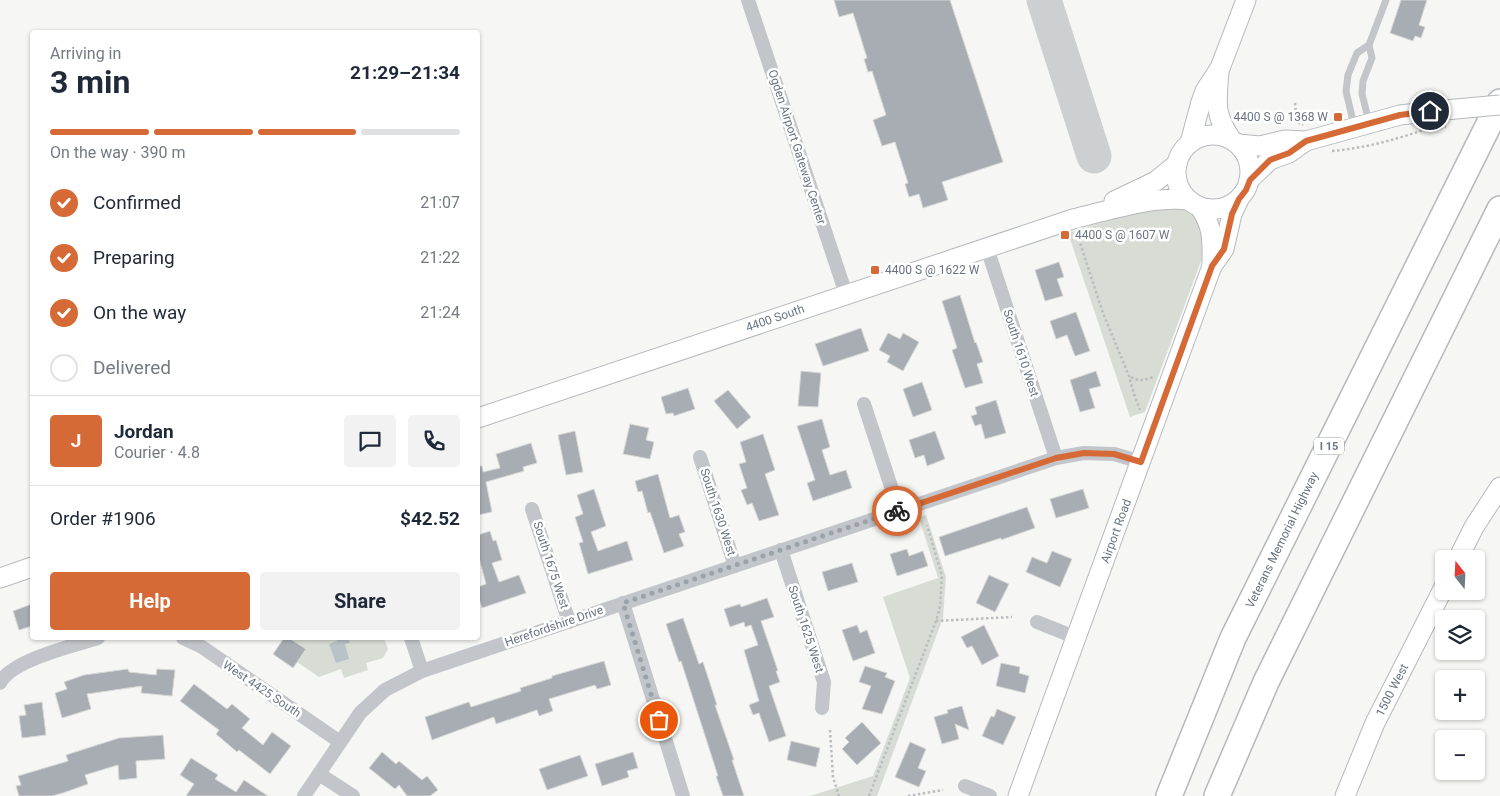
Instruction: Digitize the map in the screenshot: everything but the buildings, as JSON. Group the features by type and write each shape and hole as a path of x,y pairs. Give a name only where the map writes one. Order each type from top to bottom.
{"highway":[{"name":"Veterans Memorial Highway","path":"1169,796 1233,638 1500,104"},
{"path":"1217,796 1266,682 1500,209"}],"street":[{"name":"Ogden Airport Gateway Center","path":"748,0 846,294"},
{"path":"1190,143 1205,91 1220,68 1246,0"},
{"path":"1220,68 1217,111 1221,122 1234,141 1248,158 1250,180 1246,190 1239,199 1222,208 1210,208 1194,203 1182,192 1178,184 1176,172 1182,152 1190,143 1201,137 1217,135 1234,141 1260,146 1304,133 1362,125 1400,115 1500,104"},
{"path":"1250,180 1270,160 1289,153 1304,133"},
{"name":"4400 South","path":"1075,226 1156,182 1177,164"},
{"name":"4400 South","path":"480,417 987,248 1075,226 1155,200 1174,198 1194,203"},
{"name":"Airport Road","path":"1018,796 1212,266 1224,249 1232,214 1239,199"},
{"name":"Airport Road","path":"1194,203 1209,223 1212,233 1212,266"},
{"name":"South 1610 West","path":"987,248 1056,458"},
{"path":"864,404 899,511"},
{"name":"Herefordshire Drive","path":"304,796 360,713 385,690 422,670 1056,458 1084,453 1114,454 1141,462"},
{"name":"South 1630 West","path":"700,457 736,566"},
{"path":"1462,550 1474,527 1500,487"},
{"name":"South 1675 West","path":"532,509 569,622"},
{"name":"South 1625 West","path":"781,550 824,682 822,708"},
{"path":"0,578 30,568"},
{"name":"1500 West","path":"1345,796 1376,723 1438,600"},
{"path":"623,603 682,796"},
{"path":"1037,622 1077,638"},
{"path":"1,680 28,661 92,640"},
{"name":"West 4425 South","path":"187,640 202,647 340,742"},
{"path":"412,640 422,670"},
{"path":"319,774 353,796"},
{"path":"965,786 990,796"}],"lane":[{"path":"1362,125 1363,82 1372,58 1369,45 1386,0"},
{"path":"1362,125 1346,91 1348,75 1357,52 1369,45"}],"path":[{"path":"1295,103 1297,122 1304,133"},
{"path":"1325,152 1348,150 1397,140 1426,129 1435,128"},
{"path":"1075,226 1109,329 1130,376 1140,410"},
{"path":"1130,376 1135,380 1143,381 1153,377"},
{"path":"869,796 940,607 942,576 927,525"},
{"path":"936,621 1012,616"},
{"path":"830,730 833,778 840,796"},
{"path":"908,796 943,790"}],"shaded area":[{"path":"1157,205 1178,206 1197,218 1207,245 1145,412 1130,417 1068,233"},
{"path":"926,515 946,577 943,618 877,796 810,796 873,776 910,678 883,597 938,578 919,518"},
{"path":"292,640 385,640 388,649 383,658 366,663 368,670 344,678 341,669 319,677 297,662 306,649"},
{"path":"349,640 350,643 345,644 349,659 336,663 329,644"}],"taxiway":[{"path":"1044,0 1094,156"}],"way so far":[{"path":"659,720 623,603 897,511"}],"place":[{"name":"4400 S @ 1368 W","path":"1338,117"},
{"name":"4400 S @ 1607 W","path":"1065,235"},
{"name":"4400 S @ 1622 W","path":"875,270"}],"route":[{"path":"897,511 1056,458 1084,453 1114,454 1141,462 1212,266 1224,249 1232,214 1250,180 1257,171 1270,160 1289,153 1306,141 1369,122 1430,111"}]}
